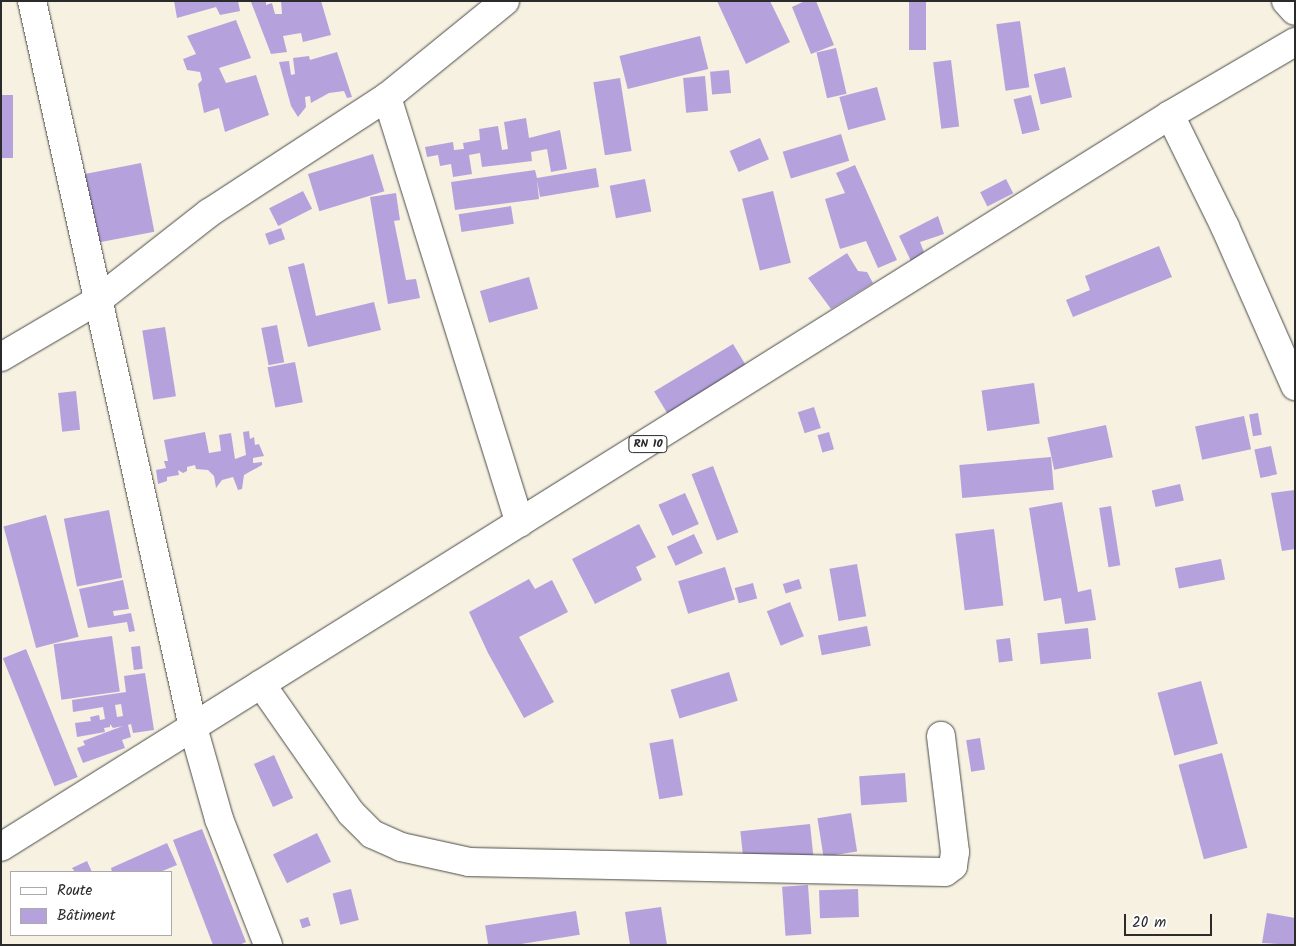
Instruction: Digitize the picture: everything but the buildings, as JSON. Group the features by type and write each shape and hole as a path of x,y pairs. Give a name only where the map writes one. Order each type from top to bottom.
{"street":[{"path":"32,1 193,727 219,819 268,945"},
{"path":"1,357 98,300 209,213 387,97 505,1"},
{"path":"1286,1 1295,11"},
{"name":"RN 10","path":"1,847 520,524 1170,115 1295,42"},
{"path":"387,97 520,524"},
{"path":"1170,115 1233,246 1295,386"},
{"path":"261,684 351,813 372,834 401,848 469,862 945,872 953,866 955,852 941,736"}]}
